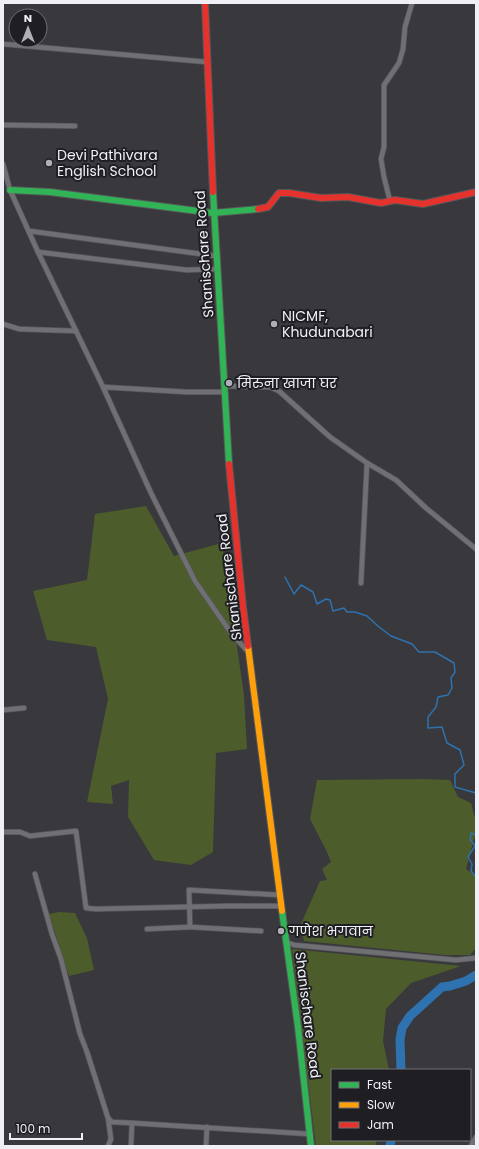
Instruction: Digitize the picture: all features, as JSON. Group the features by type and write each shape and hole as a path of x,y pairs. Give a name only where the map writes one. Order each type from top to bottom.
{"street":[{"name":"Shanischare Road","path":"205,3 216,269 231,489 243,607 298,1027 311,1146"},
{"path":"390,201 381,159 384,147 384,85 400,63 412,3"},
{"path":"3,44 207,62"},
{"path":"3,125 75,126"},
{"path":"3,164 10,190 38,252 103,387 158,507 195,581 227,628 250,654"},
{"path":"10,190 50,192 213,212 262,209 268,207 279,193 321,198 348,197 381,203 395,200 423,204 476,192"},
{"path":"29,231 216,256"},
{"path":"38,252 187,270 216,269"},
{"path":"3,324 19,329 76,331"},
{"path":"103,387 187,392 270,387 279,391 330,437 367,463 396,480 426,508 476,549"},
{"path":"361,583 367,463"},
{"path":"3,710 24,708"},
{"path":"3,832 20,832 30,836 76,831 86,908 281,906"},
{"path":"36,874 52,934 61,959 80,1034 108,1118 111,1139 110,1145"},
{"path":"190,927 189,890 280,895"},
{"path":"147,928 190,927 261,931"},
{"path":"286,942 294,945 378,954 456,960 476,958"},
{"path":"108,1118 112,1122 310,1134"},
{"path":"131,1146 132,1123"},
{"path":"206,1146 207,1127"},
{"path":"471,1146 476,1137"}],"green space":[{"path":"146,506 174,556 222,543 244,695 247,749 216,753 213,852 191,865 154,860 128,817 129,780 111,786 113,804 87,802 108,699 96,647 47,640 33,591 87,580 95,514"},
{"path":"317,780 450,780 458,797 471,803 476,822 476,832 466,869 476,876 476,948 470,955 445,955 304,941 300,926 320,881 327,880 322,869 331,862 310,819"},
{"path":"59,912 75,913 87,938 94,970 69,976 49,914"},
{"path":"292,949 461,966 411,983 386,1009 383,1041 389,1069 331,1069 331,1141 377,1141 375,1146 316,1146"}],"waterway":[{"path":"285,577 294,594 301,585 313,592 317,604 326,599 330,600 333,611 344,608 347,612 355,612 367,616 391,636 412,644 419,652 435,652 454,663 455,672 451,678 452,688 448,695 438,697 436,707 428,717 428,728 442,727 447,743 460,750 464,765 455,774 455,787 476,793"},
{"path":"476,835 471,833 470,839 475,846 468,857 472,864 471,871 476,877"},
{"path":"401,1069 400,1040 402,1028 410,1016 442,987 466,981 476,975"},
{"path":"390,1146 391,1141"}],"traffic: fast":[{"path":"10,190 50,192 213,213 258,209"},
{"path":"213,192 229,464"},
{"path":"282,911 298,1027 311,1146"}],"traffic: slow":[{"path":"248,646 282,911"}],"traffic: jam":[{"path":"205,3 213,192"},
{"path":"258,209 268,207 279,193 321,198 348,197 381,203 395,200 423,204 476,192"},
{"path":"229,464 248,646"}],"place":[{"name":"Devi Pathivara English School","path":"49,163"},
{"name":"NICMF, Khudunabari","path":"274,324"},
{"name":"मिरुना खाजा घर","path":"229,383"},
{"name":"गणेश भगवान","path":"281,931"}]}
